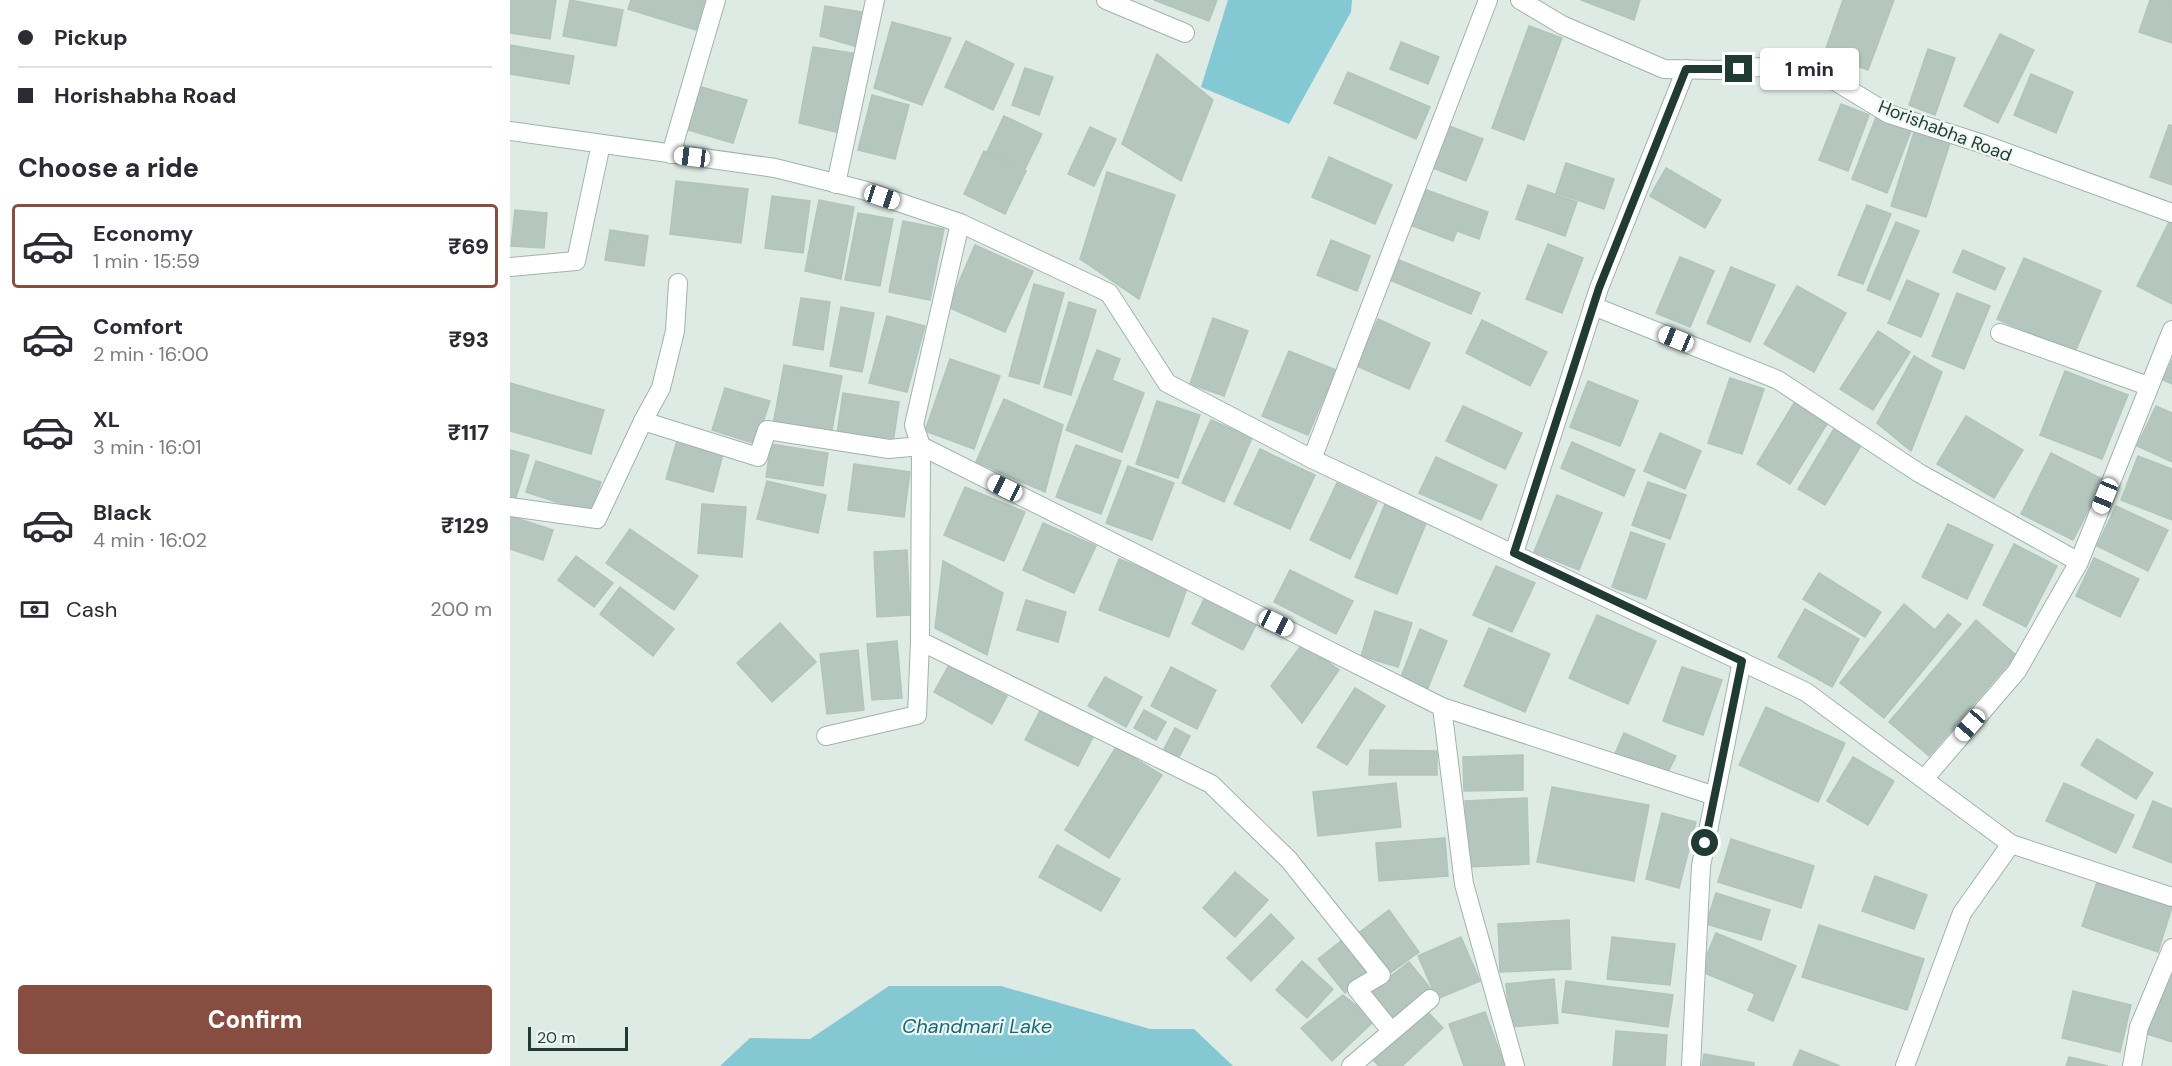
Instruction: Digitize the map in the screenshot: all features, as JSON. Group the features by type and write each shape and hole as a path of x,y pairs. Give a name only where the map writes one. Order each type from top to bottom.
{"street":[{"path":"671,154 716,0"},
{"path":"836,184 875,0"},
{"path":"1106,0 1185,33"},
{"path":"1312,459 1488,0"},
{"name":"Horishabha Road","path":"1520,0 1562,25 1664,69 1807,64 1889,114 1980,143 2172,213"},
{"path":"1514,553 1593,306 1686,69"},
{"path":"510,131 775,168 863,190 960,223 1109,293 1167,383 1312,459 1806,692 2011,844 2172,897"},
{"path":"510,267 576,261 601,144"},
{"path":"826,736 917,715 920,641 921,447 914,425 960,223"},
{"path":"510,507 597,519 661,388 675,331 678,283"},
{"path":"1593,306 1778,380 1919,473 2079,562"},
{"path":"1924,779 2017,671 2079,562 2172,330"},
{"path":"2000,333 2148,386"},
{"path":"643,421 758,457 767,430 889,449 921,447 1442,707 1715,796"},
{"path":"920,641 1211,784 1289,860 1381,975 1357,989 1391,1030"},
{"path":"1691,1066 1701,866 1742,661"},
{"path":"1442,707 1464,884 1515,1066"},
{"path":"1905,1066 1962,913 2011,844"},
{"path":"2132,1066 2139,1027 2172,948"},
{"path":"1352,1066 1391,1030 1430,999"}],"water":[{"path":"1228,0 1352,0 1351,12 1289,124 1201,87"},
{"name":"Chandmari Lake","path":"889,986 1001,986 1150,1029 1194,1029 1233,1066 720,1066 750,1038 810,1039"}],"building":[{"path":"510,0 556,0 550,39 510,33"},
{"path":"570,0 623,10 616,46 563,36"},
{"path":"631,0 705,0 696,30 628,9"},
{"path":"1154,0 1217,0 1209,21"},
{"path":"1581,0 1640,0 1634,20"},
{"path":"1843,0 1894,0 1868,70 1824,54"},
{"path":"2150,0 2172,0 2172,43 2139,32"},
{"path":"825,6 869,13 861,48 820,36"},
{"path":"892,22 951,38 922,105 874,88"},
{"path":"1529,26 1562,38 1524,140 1492,128"},
{"path":"2000,34 2034,50 1998,123 1964,106"},
{"path":"966,41 1014,64 993,110 945,87"},
{"path":"1401,42 1439,57 1428,84 1390,69"},
{"path":"510,45 574,56 569,84 510,74"},
{"path":"813,47 859,54 840,133 799,123"},
{"path":"1928,49 1955,58 1935,115 1909,105"},
{"path":"1157,54 1213,100 1181,181 1122,144"},
{"path":"1025,68 1053,77 1039,115 1012,105"},
{"path":"1348,72 1430,107 1416,139 1334,103"},
{"path":"2031,74 2073,92 2056,133 2014,115"},
{"path":"698,86 747,100 733,143 685,129"},
{"path":"872,95 909,105 895,159 858,150"},
{"path":"1841,104 1869,115 1848,171 1819,160"},
{"path":"1878,112 1913,126 1887,193 1852,179"},
{"path":"1004,116 1042,134 1025,169 987,152"},
{"path":"1444,124 1483,139 1466,181 1428,166"},
{"path":"2169,125 2172,126 2172,185 2150,177"},
{"path":"1090,127 1116,139 1094,186 1068,174"},
{"path":"1915,129 1951,140 1926,217 1891,206"},
{"path":"984,151 1026,171 1005,214 964,194"},
{"path":"1329,157 1392,185 1375,224 1312,197"},
{"path":"1566,163 1614,179 1604,209 1556,193"},
{"path":"1666,168 1721,200 1705,228 1650,196"},
{"path":"1107,172 1175,195 1139,299 1080,259"},
{"path":"676,181 748,189 741,243 670,234"},
{"path":"1528,185 1577,202 1565,236 1516,219"},
{"path":"1418,187 1488,212 1479,239 1457,231 1453,241 1405,223"},
{"path":"772,196 810,201 803,253 765,248"},
{"path":"819,200 854,207 841,279 805,271"},
{"path":"1867,205 1891,214 1863,284 1838,275"},
{"path":"515,210 547,213 544,248 511,246"},
{"path":"858,213 893,219 880,286 845,280"},
{"path":"2172,219 2172,304 2137,286"},
{"path":"903,221 944,229 930,300 889,292"},
{"path":"1896,222 1919,231 1890,300 1867,290"},
{"path":"610,230 648,236 644,266 605,260"},
{"path":"1331,240 1370,256 1357,291 1317,275"},
{"path":"1548,244 1583,258 1562,313 1526,299"},
{"path":"975,245 1033,271 1005,332 948,307"},
{"path":"1963,250 2005,268 1995,290 1953,272"},
{"path":"1680,257 1714,271 1690,327 1656,313"},
{"path":"2024,258 2101,291 2075,352 1997,319"},
{"path":"1399,260 1480,293 1471,314 1390,280"},
{"path":"1731,267 1775,285 1750,342 1707,323"},
{"path":"1907,280 1939,294 1921,337 1888,323"},
{"path":"1034,284 1064,293 1039,384 1009,376"},
{"path":"1797,286 1846,313 1814,372 1764,344"},
{"path":"1957,293 1990,306 1964,369 1932,356"},
{"path":"801,298 830,302 823,350 793,345"},
{"path":"1069,302 1096,310 1071,395 1044,387"},
{"path":"841,307 874,313 862,372 830,366"},
{"path":"887,316 925,326 907,392 869,383"},
{"path":"1213,318 1248,331 1224,396 1190,384"},
{"path":"1378,319 1430,343 1409,389 1357,366"},
{"path":"1482,320 1547,352 1530,386 1466,353"},
{"path":"1878,331 1910,352 1873,410 1840,389"},
{"path":"1097,350 1120,359 1112,380 1144,393 1122,452 1066,430"},
{"path":"1289,351 1336,370 1308,435 1262,416"},
{"path":"1914,356 1942,372 1911,451 1877,423"},
{"path":"950,359 1000,376 974,449 925,431"},
{"path":"2172,360 2172,384 2163,380"},
{"path":"784,365 842,376 831,435 773,425"},
{"path":"2065,371 2128,395 2102,459 2040,435"},
{"path":"1730,378 1764,389 1742,454 1708,443"},
{"path":"1588,381 1638,401 1620,446 1570,427"},
{"path":"510,383 604,410 591,454 510,431"},
{"path":"725,388 770,401 756,444 712,430"},
{"path":"843,393 899,402 893,443 837,434"},
{"path":"1004,399 1063,425 1045,492 976,462"},
{"path":"1157,401 1200,415 1178,478 1136,464"},
{"path":"1794,403 1827,424 1790,484 1757,464"},
{"path":"1463,406 1522,433 1505,469 1446,441"},
{"path":"2156,406 2172,413 2172,462 2137,446"},
{"path":"1966,416 2023,450 1994,498 1937,464"},
{"path":"1211,420 1252,438 1224,502 1182,483"},
{"path":"1835,427 1862,444 1825,505 1798,489"},
{"path":"1660,433 1701,451 1685,489 1644,471"},
{"path":"678,437 724,450 713,492 666,479"},
{"path":"1572,442 1635,470 1624,496 1561,468"},
{"path":"771,444 828,453 823,486 766,477"},
{"path":"1076,445 1121,461 1101,514 1056,497"},
{"path":"1260,449 1315,475 1290,529 1234,504"},
{"path":"510,450 529,455 514,504 510,502"},
{"path":"2051,453 2104,480 2073,540 2021,514"},
{"path":"2138,456 2172,469 2172,520 2121,500"},
{"path":"1436,457 1497,485 1481,520 1419,493"},
{"path":"536,461 601,482 590,513 526,492"},
{"path":"854,464 910,472 904,517 848,510"},
{"path":"1128,466 1174,483 1152,540 1106,523"},
{"path":"767,481 826,495 818,533 757,519"},
{"path":"1648,482 1686,495 1670,539 1632,525"},
{"path":"1337,483 1377,502 1350,559 1310,540"},
{"path":"965,487 1025,512 1004,561 944,535"},
{"path":"1557,495 1602,513 1579,570 1534,552"},
{"path":"702,504 746,507 742,557 698,553"},
{"path":"1385,504 1427,521 1397,594 1355,577"},
{"path":"2116,506 2168,530 2148,571 2097,546"},
{"path":"510,516 553,530 543,560 510,549"},
{"path":"1043,523 1096,546 1074,593 1023,570"},
{"path":"1948,524 1993,545 1967,599 1922,577"},
{"path":"630,529 698,576 674,610 606,563"},
{"path":"1631,532 1665,544 1646,599 1612,587"},
{"path":"2014,544 2057,566 2026,627 1983,605"},
{"path":"907,550 910,615 877,617 874,552"},
{"path":"576,556 613,583 594,607 558,580"},
{"path":"2094,558 2139,579 2120,617 2076,596"},
{"path":"1119,559 1188,586 1169,637 1099,610"},
{"path":"943,561 1003,593 987,655 935,628"},
{"path":"1496,566 1535,583 1512,632 1473,615"},
{"path":"1290,570 1353,601 1336,634 1274,602"},
{"path":"1819,573 1881,612 1865,637 1803,599"},
{"path":"620,587 674,629 653,656 600,614"},
{"path":"1206,595 1258,621 1243,650 1192,624"},
{"path":"1026,600 1066,612 1058,642 1017,630"},
{"path":"1904,604 1935,630 1948,614 1961,624 1884,718 1840,683"},
{"path":"1805,609 1859,639 1832,687 1778,657"},
{"path":"1375,611 1412,623 1398,667 1361,656"},
{"path":"1597,615 1656,641 1628,704 1569,678"},
{"path":"1976,620 2016,655 1929,756 1889,722"},
{"path":"780,623 816,662 772,702 737,663"},
{"path":"1489,628 1550,654 1525,712 1464,686"},
{"path":"1420,629 1447,641 1427,690 1400,679"},
{"path":"897,641 902,698 872,700 867,644"},
{"path":"1303,643 1339,670 1302,723 1271,686"},
{"path":"858,650 864,710 827,714 820,654"},
{"path":"949,665 1007,696 992,724 934,692"},
{"path":"1171,667 1216,690 1197,729 1151,706"},
{"path":"1682,667 1722,680 1703,735 1663,721"},
{"path":"1105,677 1142,697 1126,727 1088,706"},
{"path":"1355,688 1385,706 1347,765 1317,747"},
{"path":"1766,707 1845,743 1818,802 1739,765"},
{"path":"1144,710 1166,722 1156,740 1134,728"},
{"path":"1040,711 1093,737 1078,766 1025,740"},
{"path":"1175,728 1190,736 1178,759 1163,751"},
{"path":"1624,733 1676,756 1666,776 1613,758"},
{"path":"2097,739 2153,773 2136,799 2081,765"},
{"path":"1116,747 1162,775 1109,858 1065,830"},
{"path":"1370,750 1437,751 1437,775 1369,775"},
{"path":"1523,755 1523,790 1464,791 1463,757"},
{"path":"1853,757 1894,781 1868,825 1827,801"},
{"path":"1396,783 1401,827 1318,836 1313,792"},
{"path":"2064,783 2134,815 2116,853 2046,821"},
{"path":"1552,787 1649,805 1634,881 1537,862"},
{"path":"1527,798 1529,864 1468,867 1465,801"},
{"path":"2153,801 2172,809 2172,863 2133,847"},
{"path":"1662,813 1696,822 1679,888 1646,879"},
{"path":"1445,838 1448,876 1379,881 1376,843"},
{"path":"1731,839 1814,866 1801,908 1718,882"},
{"path":"1057,845 1120,879 1101,911 1039,877"},
{"path":"1235,872 1268,900 1235,937 1203,908"},
{"path":"1875,876 1927,895 1914,929 1862,911"},
{"path":"2097,882 2172,907 2158,952 2082,926"},
{"path":"1716,893 1770,910 1761,940 1706,924"},
{"path":"1389,910 1419,952 1386,976 1356,935"},
{"path":"1271,914 1294,938 1251,981 1227,958"},
{"path":"1569,920 1571,969 1500,972 1498,924"},
{"path":"1819,925 1924,959 1907,1010 1802,977"},
{"path":"1716,933 1796,966 1773,1021 1748,1010 1755,994 1700,971"},
{"path":"1346,937 1373,971 1345,993 1318,959"},
{"path":"1461,937 1480,981 1437,999 1418,956"},
{"path":"1612,937 1675,944 1670,985 1607,979"},
{"path":"2172,960 2172,1042 2147,1034"},
{"path":"1302,961 1333,989 1307,1018 1276,990"},
{"path":"1409,962 1431,989 1396,1021 1368,994"},
{"path":"1554,979 1558,1023 1510,1027 1506,984"},
{"path":"1566,981 1673,995 1668,1027 1562,1012"},
{"path":"2073,991 2131,1005 2120,1052 2062,1038"},
{"path":"1343,995 1375,1020 1332,1061 1301,1028"},
{"path":"1425,1009 1443,1028 1402,1066 1379,1066 1372,1059"},
{"path":"1485,1012 1505,1066 1464,1066 1449,1024"},
{"path":"1616,1031 1667,1035 1665,1066 1613,1066"},
{"path":"1800,1050 1840,1066 1793,1066"},
{"path":"1704,1054 1754,1063 1754,1066 1702,1066"},
{"path":"2069,1057 2108,1066 2066,1066"}],"route":[{"path":"1705,843 1742,661 1514,553 1599,288 1686,69 1739,69"}]}
